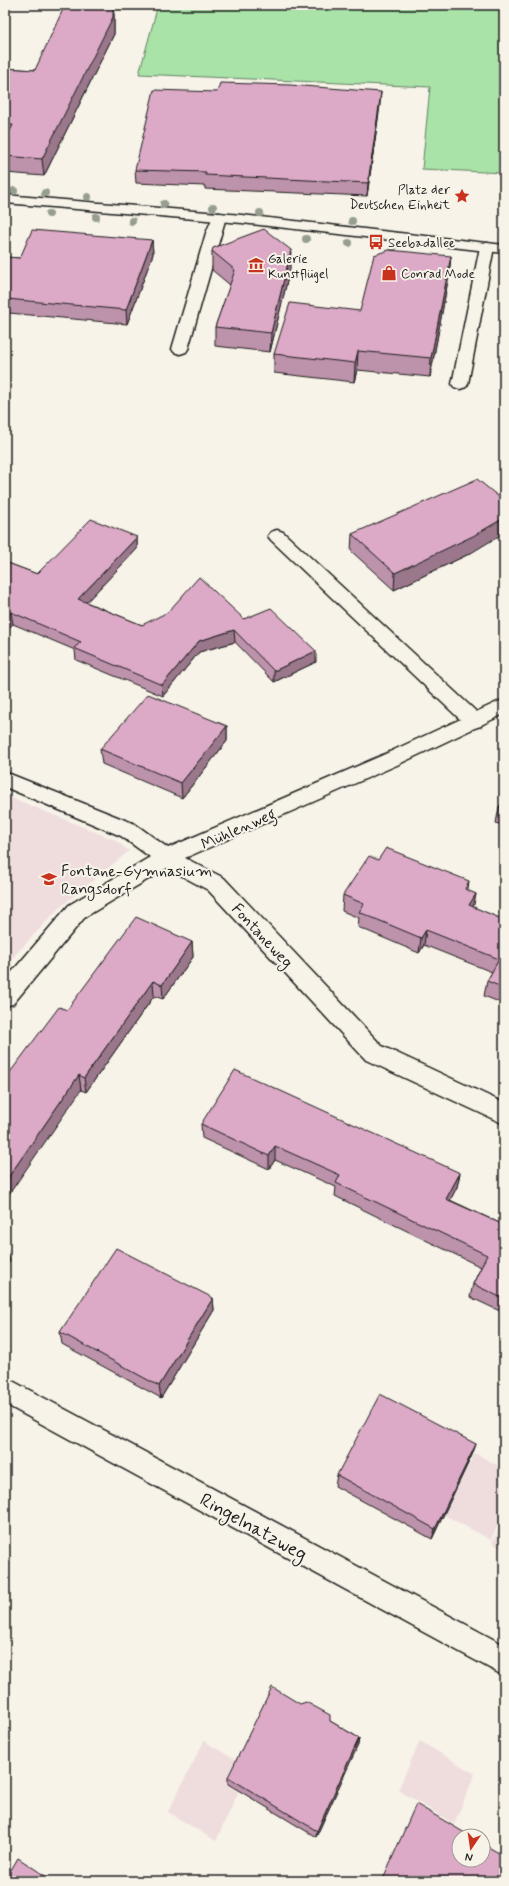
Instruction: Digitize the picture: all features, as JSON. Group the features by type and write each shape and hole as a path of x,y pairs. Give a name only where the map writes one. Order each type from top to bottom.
{"street":[{"path":"5,200 219,217 504,249"},
{"path":"180,349 213,233 219,217"},
{"path":"460,384 487,247"},
{"path":"277,536 474,721"},
{"name":"Mühlenweg","path":"5,997 77,911 166,858 238,828 504,706"},
{"name":"Fontaneweg","path":"5,779 128,830 166,858 216,884 374,1053 504,1114"},
{"name":"Ringelnatzweg","path":"5,1390 504,1661"}],"shaded area":[{"name":"Fontane-Gymnasium Rangsdorf","path":"5,795 115,840 129,851 59,908 5,966"},
{"path":"475,1453 504,1469 504,1512 491,1540 444,1515"},
{"path":"504,1518 504,1550 492,1543"},
{"path":"204,1741 239,1762 228,1784 239,1791 216,1841 168,1812"},
{"path":"420,1741 475,1774 454,1824 398,1790"}],"green space":[{"path":"158,5 504,5 504,173 422,169 430,87 139,74"}],"building":[{"path":"65,5 113,5 113,17 42,159 5,156 5,141 13,125 5,125 5,68 35,70"},
{"path":"220,83 290,85 381,92 368,183 205,175 206,172 135,170 154,90 217,92"},
{"path":"264,229 291,250 271,333 215,327 235,270 212,251 213,248"},
{"path":"32,230 152,240 126,310 7,299 5,303 5,257 20,258"},
{"path":"389,250 451,256 431,358 358,351 355,363 274,354 290,303 360,311 374,255"},
{"path":"477,479 504,501 504,518 473,536 395,573 352,534"},
{"path":"91,519 137,537 78,599 142,625 168,612 199,577 244,619 271,608 316,651 274,671 234,630 199,641 162,685 74,648 81,642 11,612 6,618 5,562 37,574"},
{"path":"148,694 227,726 181,783 100,749"},
{"path":"504,799 504,809 499,807"},
{"path":"386,848 469,881 465,889 476,894 469,905 504,920 504,988 487,981 499,959 426,930 421,938 359,912 364,904 343,895 369,856 378,860"},
{"path":"136,917 192,942 162,985 153,981 84,1078 79,1075 5,1182 5,1079 59,1007 67,1010"},
{"path":"235,1070 460,1173 446,1199 504,1225 504,1299 473,1284 487,1255 336,1183 340,1175 275,1146 269,1156 201,1124"},
{"path":"116,1248 213,1298 159,1386 60,1332"},
{"path":"380,1394 476,1444 435,1529 337,1475"},
{"path":"272,1687 300,1704 306,1702 330,1715 330,1721 359,1738 317,1831 228,1777"},
{"path":"416,1804 456,1828 451,1828 451,1868 491,1868 491,1849 504,1856 504,1881 382,1881"},
{"path":"18,1858 53,1881 5,1881 5,1866 11,1870"}],"place":[{"name":"Platz der Deutschen Einheit","path":"462,196"},
{"name":"Seebadallee","path":"376,242"},
{"name":"Galerie Kunstflügel","path":"256,265"},
{"name":"Conrad Mode","path":"389,273"},
{"name":"Fontane-Gymnasium Rangsdorf","path":"49,879"}]}
